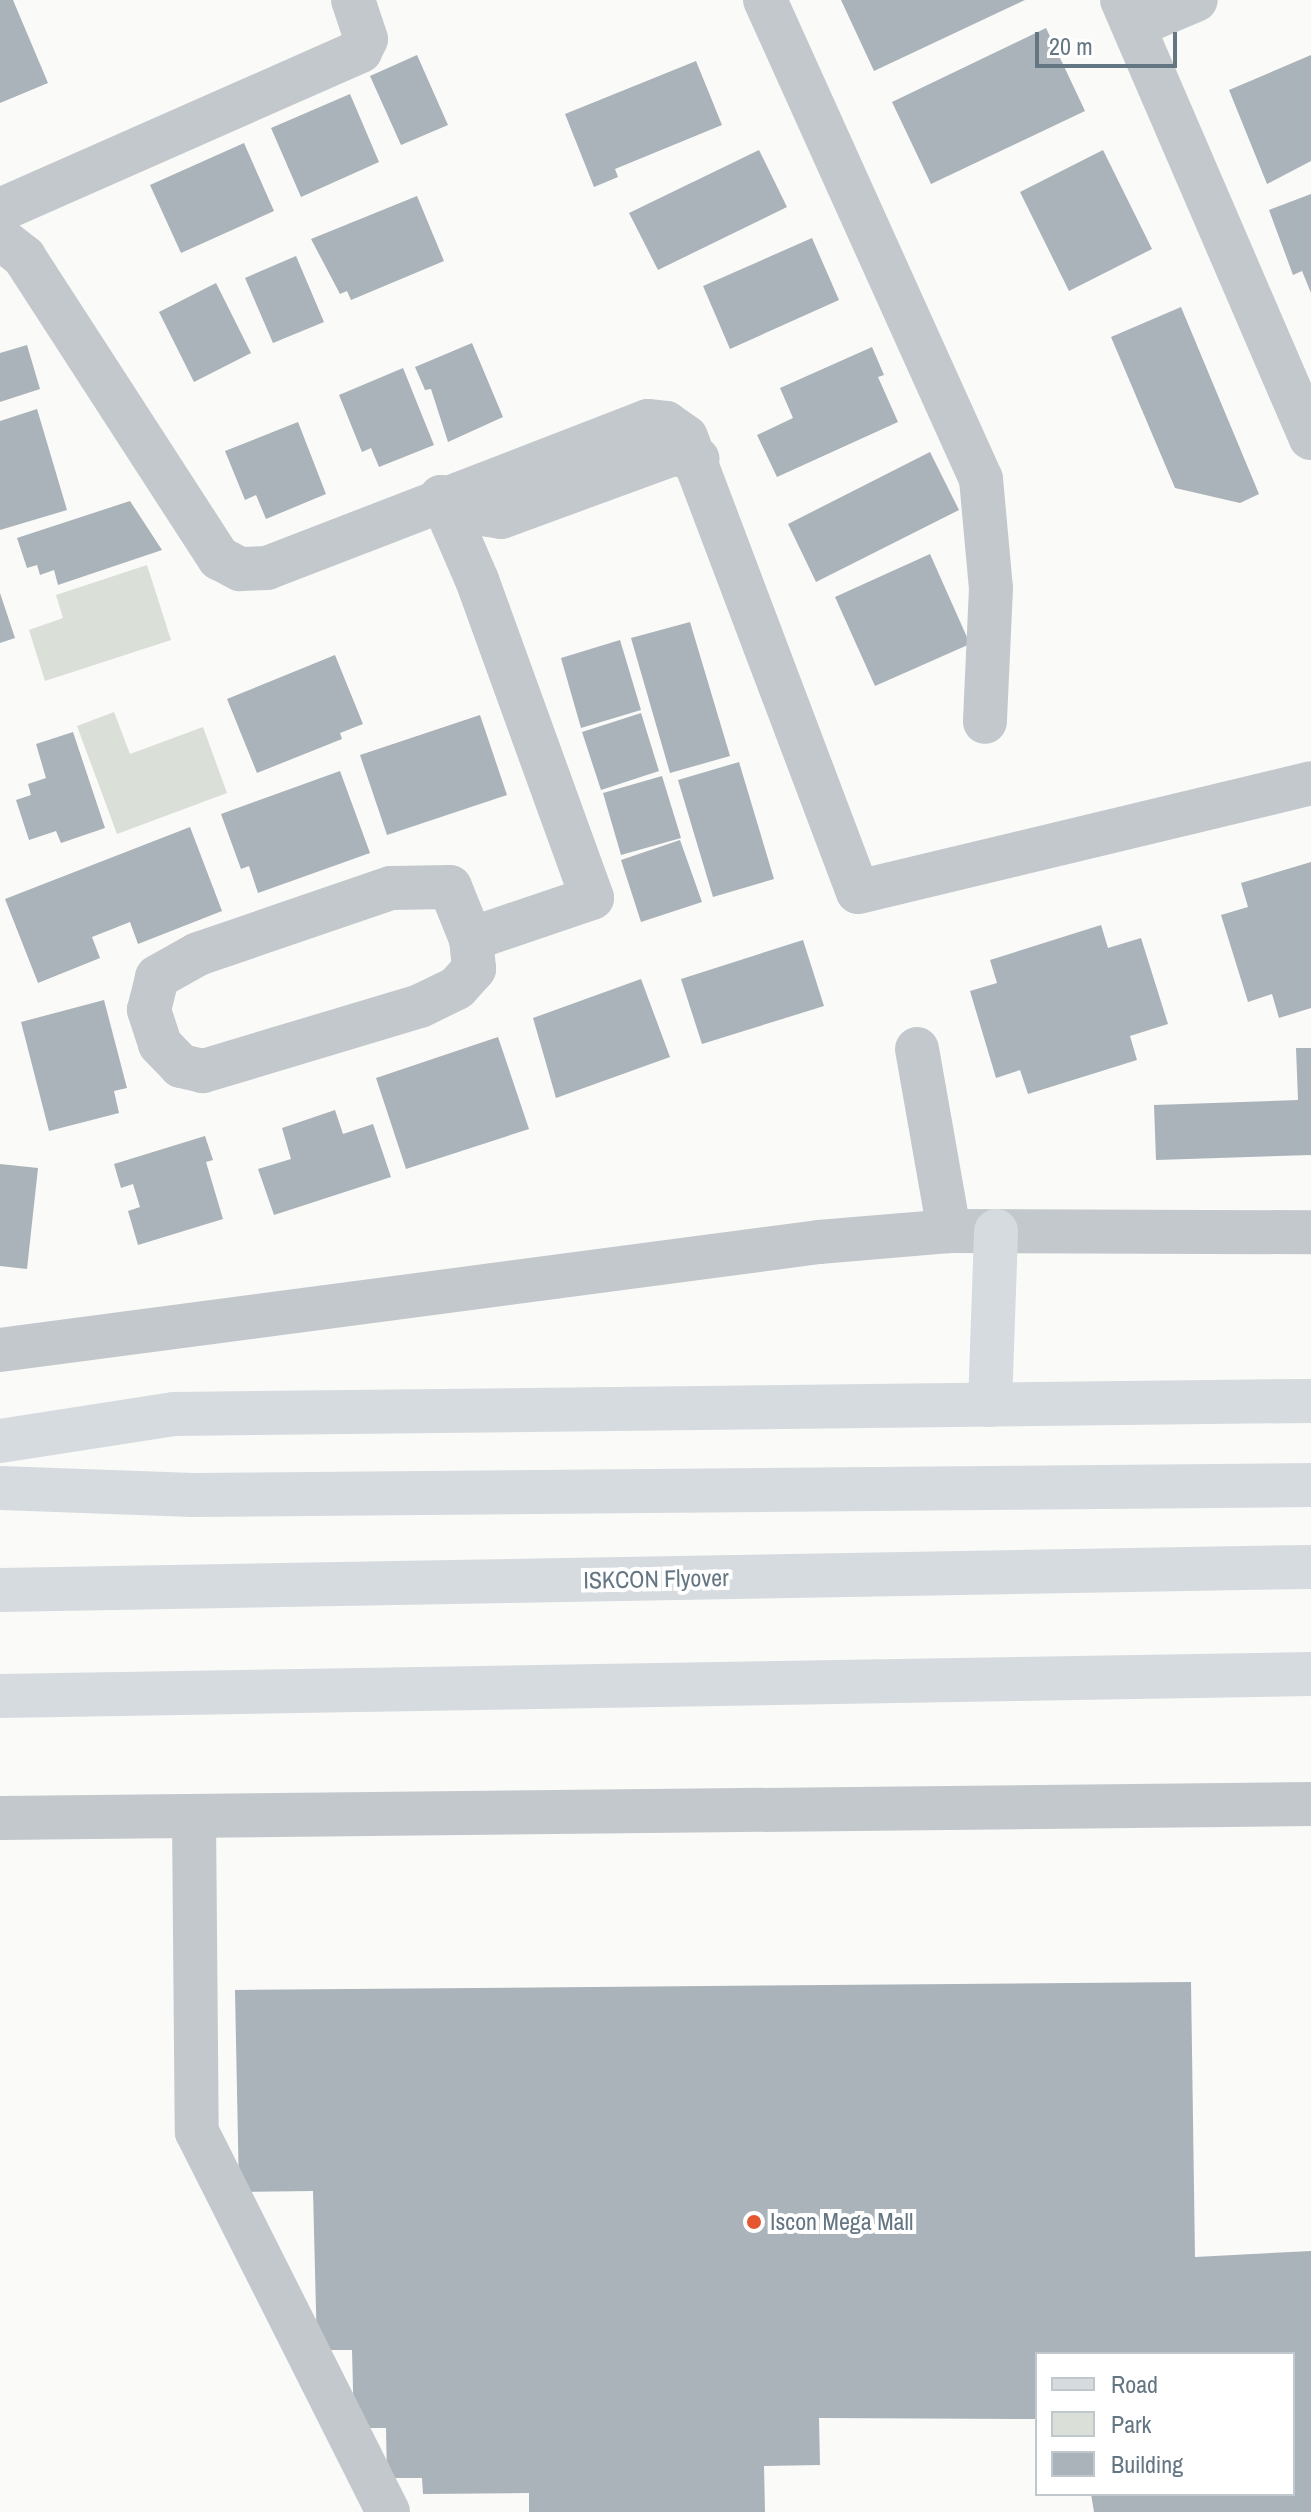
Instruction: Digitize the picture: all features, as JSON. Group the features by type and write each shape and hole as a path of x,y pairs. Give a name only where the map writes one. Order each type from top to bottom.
{"main road":[{"path":"990,1405 996,1231"},
{"path":"0,1441 174,1414 1311,1401"},
{"path":"0,1488 193,1495 1311,1485"},
{"name":"ISKCON Flyover","path":"0,1590 1311,1567"},
{"path":"0,1696 1311,1674"}],"street":[{"path":"0,210 360,51 366,39 353,0"},
{"path":"765,0 981,479 991,588 985,722"},
{"path":"1196,0 1128,13 1299,378 1311,438"},
{"path":"0,238 24,257 219,558 240,569 267,568 441,497 648,421 666,423 686,437 698,459 858,892 1311,783"},
{"path":"441,497 477,580 592,898 471,939"},
{"path":"450,887 471,939 474,969 457,988 420,1006 203,1071 181,1066 160,1044 149,1010 157,977 198,954 391,888 450,887"},
{"path":"917,1049 949,1231"},
{"path":"0,1350 819,1242 949,1231 1311,1232"},
{"path":"0,1818 1311,1804"},
{"path":"194,1818 197,2132 388,2512"}],"green space":[{"path":"147,565 171,640 45,681 29,630 63,618 56,595"},
{"path":"114,712 130,754 203,727 227,793 117,834 77,726"}],"building":[{"path":"0,0 13,0 48,83 0,103"},
{"path":"841,0 1025,0 874,71"},
{"path":"1046,28 1085,111 931,184 892,102"},
{"path":"417,55 448,125 401,145 370,76"},
{"path":"1311,55 1311,161 1267,184 1229,90"},
{"path":"696,61 722,125 615,169 618,177 594,187 565,114"},
{"path":"350,94 379,162 301,197 271,128"},
{"path":"244,143 274,211 181,253 150,185"},
{"path":"759,150 787,207 658,270 629,213"},
{"path":"1103,150 1152,249 1069,291 1020,192"},
{"path":"1311,194 1311,293 1302,271 1293,275 1269,210"},
{"path":"417,196 444,261 351,300 347,291 340,294 311,239"},
{"path":"812,238 839,300 730,349 703,286"},
{"path":"296,256 324,322 273,343 245,278"},
{"path":"216,283 251,353 194,382 159,312"},
{"path":"1181,307 1259,494 1240,503 1175,488 1111,337"},
{"path":"472,343 503,417 448,442 431,389 425,390 415,367"},
{"path":"27,345 40,389 0,402 0,353"},
{"path":"872,347 884,375 878,377 898,422 777,477 757,435 793,418 780,388"},
{"path":"403,368 434,445 379,467 371,448 362,452 339,395"},
{"path":"37,409 67,510 0,530 0,421"},
{"path":"298,422 326,494 266,519 256,495 245,500 225,451"},
{"path":"930,452 959,510 816,582 788,524"},
{"path":"130,501 162,550 58,585 54,570 40,575 37,565 27,568 17,538"},
{"path":"930,554 970,644 875,686 835,597"},
{"path":"0,593 15,638 0,643"},
{"path":"690,622 730,756 670,773 631,638"},
{"path":"620,640 641,710 581,728 561,658"},
{"path":"335,655 363,724 340,733 342,739 257,773 227,699"},
{"path":"641,713 659,771 601,790 582,732"},
{"path":"480,715 507,795 387,835 360,755"},
{"path":"73,732 105,828 61,843 56,831 29,840 16,800 31,795 28,784 46,778 36,744"},
{"path":"739,762 774,879 713,897 678,780"},
{"path":"340,771 370,853 258,893 249,866 241,869 221,814"},
{"path":"662,776 681,838 621,855 603,793"},
{"path":"190,827 222,911 138,944 130,922 92,937 100,958 38,983 5,899"},
{"path":"680,840 702,902 641,922 621,860"},
{"path":"1311,862 1311,1008 1279,1018 1272,994 1248,1002 1221,915 1248,907 1241,883"},
{"path":"1101,925 1108,948 1141,938 1168,1024 1130,1036 1137,1060 1028,1094 1020,1070 996,1078 970,991 997,983 990,960"},
{"path":"803,940 824,1006 702,1044 681,979"},
{"path":"641,979 670,1057 556,1098 533,1018"},
{"path":"104,1000 127,1088 114,1091 119,1113 49,1131 21,1022"},
{"path":"498,1037 529,1129 406,1169 376,1078"},
{"path":"1296,1048 1311,1048 1311,1155 1156,1160 1154,1105 1298,1100"},
{"path":"335,1110 343,1134 373,1124 391,1177 274,1215 258,1169 291,1159 282,1128"},
{"path":"205,1136 213,1160 206,1162 223,1219 138,1245 128,1211 140,1207 133,1184 121,1188 114,1164"},
{"path":"0,1164 38,1168 27,1269 0,1266"},
{"name":"Iscon Mega Mall","path":"1191,1982 1195,2257 1311,2251 1311,2512 1094,2512 1091,2496 1295,2496 1295,2352 1035,2352 1035,2419 819,2418 820,2465 764,2466 765,2512 529,2512 529,2493 423,2494 422,2478 387,2478 386,2428 354,2428 352,2350 317,2350 313,2191 239,2192 235,1990"}],"place":[{"name":"Iscon Mega Mall","path":"754,2222"}]}
